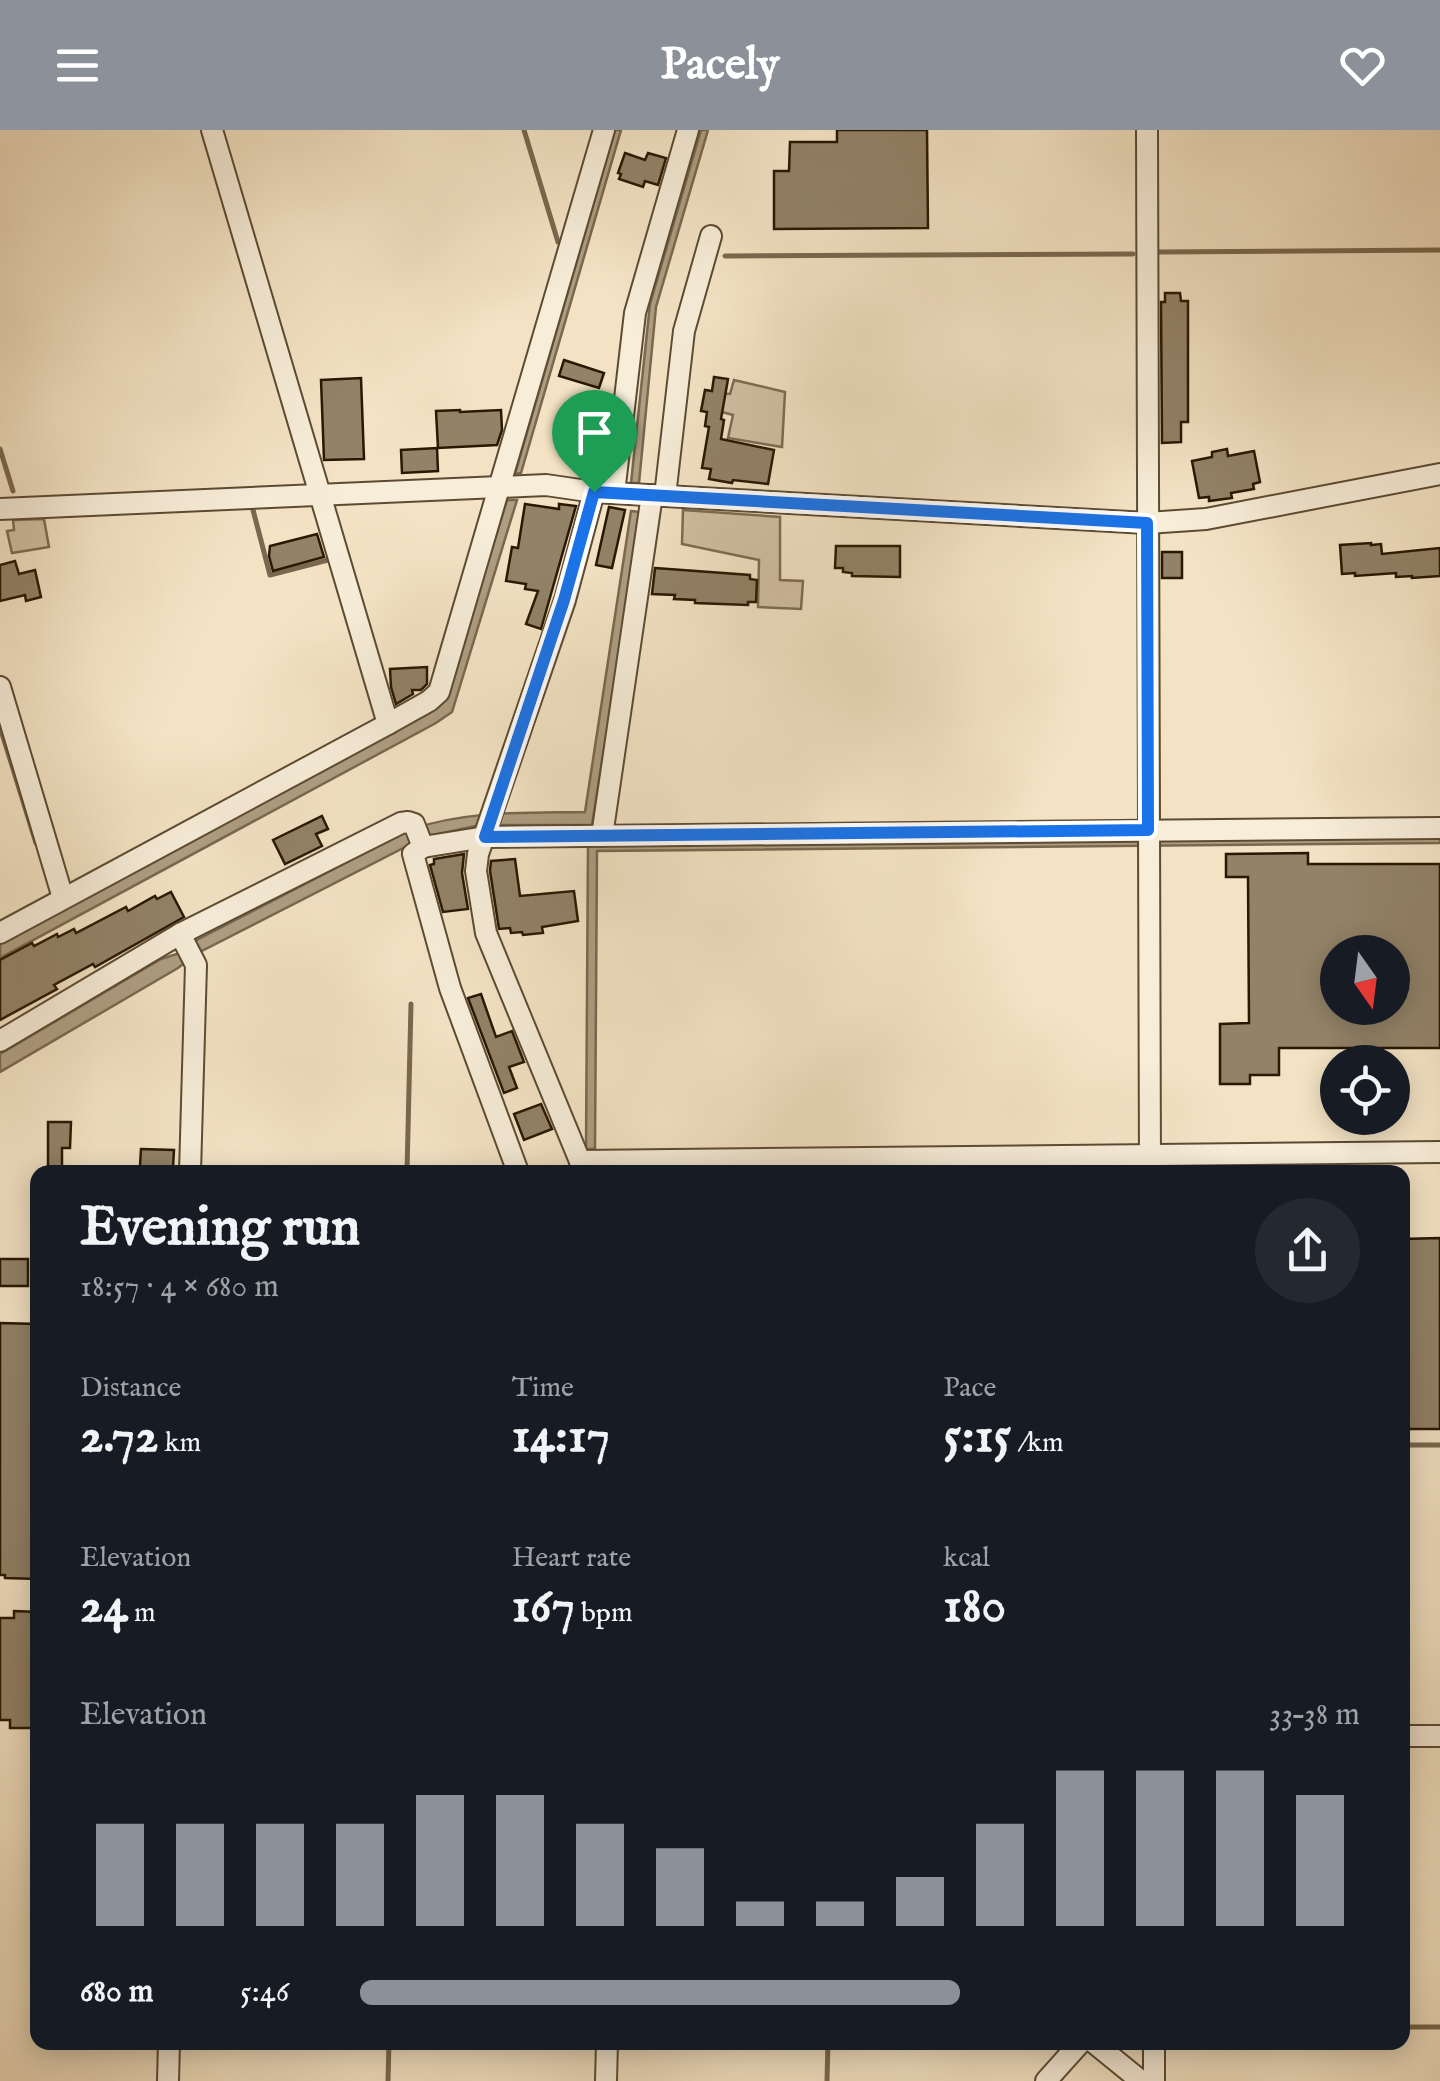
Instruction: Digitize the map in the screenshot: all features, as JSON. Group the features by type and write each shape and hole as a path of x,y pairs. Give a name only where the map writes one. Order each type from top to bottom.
{"street":[{"path":"212,130 388,724"},
{"path":"0,933 388,724 439,692 604,130"},
{"path":"582,1165 486,933 476,870 478,854 564,600 604,492 635,313 688,130"},
{"path":"1147,130 1150,1164"},
{"path":"602,836 684,331 711,236"},
{"path":"0,509 546,485 604,492 1147,523 1206,519 1440,474"},
{"path":"0,687 64,898"},
{"path":"0,1041 186,946 400,823 414,824 423,846"},
{"path":"515,1165 450,988 413,854 423,846 486,834 1148,840 1440,828"},
{"path":"186,946 196,965 190,1165"},
{"path":"961,1165 1150,1164 1440,1152"},
{"path":"1410,1736 1440,1736"},
{"path":"168,2050 168,2081"},
{"path":"606,2081 607,2050"},
{"path":"1050,2077 1074,2050"},
{"path":"1102,2050 1141,2081"},
{"path":"1154,2050 1154,2081"}],"shaded area":[{"path":"615,130 621,130 521,473 515,474"},
{"path":"701,130 708,130 656,307 639,483 631,483 650,304"},
{"path":"734,380 785,392 782,447 728,438 733,415 718,411 720,393 730,394"},
{"path":"507,500 517,500 452,712 0,958 0,944 438,707 447,695"},
{"path":"683,510 780,517 780,580 803,581 801,609 758,607 759,560 682,544"},
{"path":"631,511 641,512 592,825 480,825 425,837 196,954 0,1072 0,1054 161,959 409,830 474,816 585,812"},
{"path":"44,519 49,547 12,553 7,531 14,530 13,520"},
{"path":"1440,836 1440,843 597,851 595,1149 586,1149 588,843"}],"building":[{"path":"837,130 927,130 928,228 774,229 774,171 789,171 790,142 837,142"},
{"path":"625,153 645,160 648,153 666,158 658,185 645,181 643,187 619,179"},
{"path":"1165,293 1180,293 1181,301 1188,301 1188,422 1181,422 1181,442 1162,443 1161,302 1165,302"},
{"path":"564,360 604,373 599,388 559,376"},
{"path":"714,377 728,379 721,439 774,450 768,484 709,479 711,469 702,468 709,427 705,426 707,412 701,411 705,390 712,391"},
{"path":"361,378 364,459 324,460 321,380"},
{"path":"501,410 502,430 497,445 438,448 436,411"},
{"path":"437,448 438,471 402,473 401,450"},
{"path":"1227,449 1228,456 1254,451 1260,482 1253,484 1254,489 1231,493 1232,498 1199,498 1192,461"},
{"path":"525,504 559,509 559,504 576,506 541,629 526,624 538,591 525,589 526,584 506,581 512,547 518,548"},
{"path":"609,507 625,510 612,568 596,565"},
{"path":"317,534 324,557 273,571 270,546"},
{"path":"1381,544 1382,554 1440,548 1440,576 1342,574 1340,545"},
{"path":"836,546 900,546 900,577 852,576 843,572 843,568 835,568"},
{"path":"1162,552 1182,552 1182,578 1162,578"},
{"path":"15,561 19,574 35,570 41,597 26,601 25,595 0,601 0,565"},
{"path":"655,568 750,575 750,579 757,580 756,602 695,603 674,599 675,595 652,594"},
{"path":"427,667 427,684 421,690 412,690 413,694 396,704 390,669"},
{"path":"322,816 328,829 316,834 322,846 285,864 273,840"},
{"path":"1308,853 1308,864 1440,864 1440,1048 1279,1048 1279,1075 1250,1075 1250,1084 1220,1084 1220,1024 1249,1023 1248,877 1226,877 1226,854"},
{"path":"464,854 462,873 468,909 443,912 430,865 434,859"},
{"path":"515,859 520,896 574,891 578,921 542,927 543,933 523,935 511,933 510,928 499,929 491,861"},
{"path":"171,892 184,917 95,967 93,964 54,985 57,989 0,1020 0,960 32,943 34,946 74,929 76,933 126,907 128,911"},
{"path":"481,994 496,1037 512,1031 524,1062 509,1067 517,1088 504,1093 468,998"},
{"path":"541,1104 552,1129 524,1140 514,1114"},
{"path":"48,1122 71,1122 70,1148 62,1148 62,1165 48,1165"},
{"path":"141,1149 174,1150 173,1165 140,1165"},
{"path":"1440,1238 1440,1429 1410,1429 1410,1239"},
{"path":"0,1259 28,1259 28,1286 0,1286"},
{"path":"0,1323 30,1324 30,1579 0,1575"},
{"path":"14,1611 30,1612 30,1728 10,1728 10,1720 0,1720 0,1618 14,1618"}],"waterway":[{"path":"524,130 558,242"},
{"path":"1159,252 1440,250"},
{"path":"725,256 1133,254"},
{"path":"0,449 13,491"},
{"path":"253,510 270,575 328,560"},
{"path":"0,727 36,843"},
{"path":"407,1165 411,1004"},
{"path":"1410,1445 1440,1445"},
{"path":"1410,2027 1440,2027"},
{"path":"388,2081 389,2050"},
{"path":"827,2081 828,2050"}],"route":[{"path":"594,492 1147,523 1148,830 485,837 564,600 594,492"}]}
